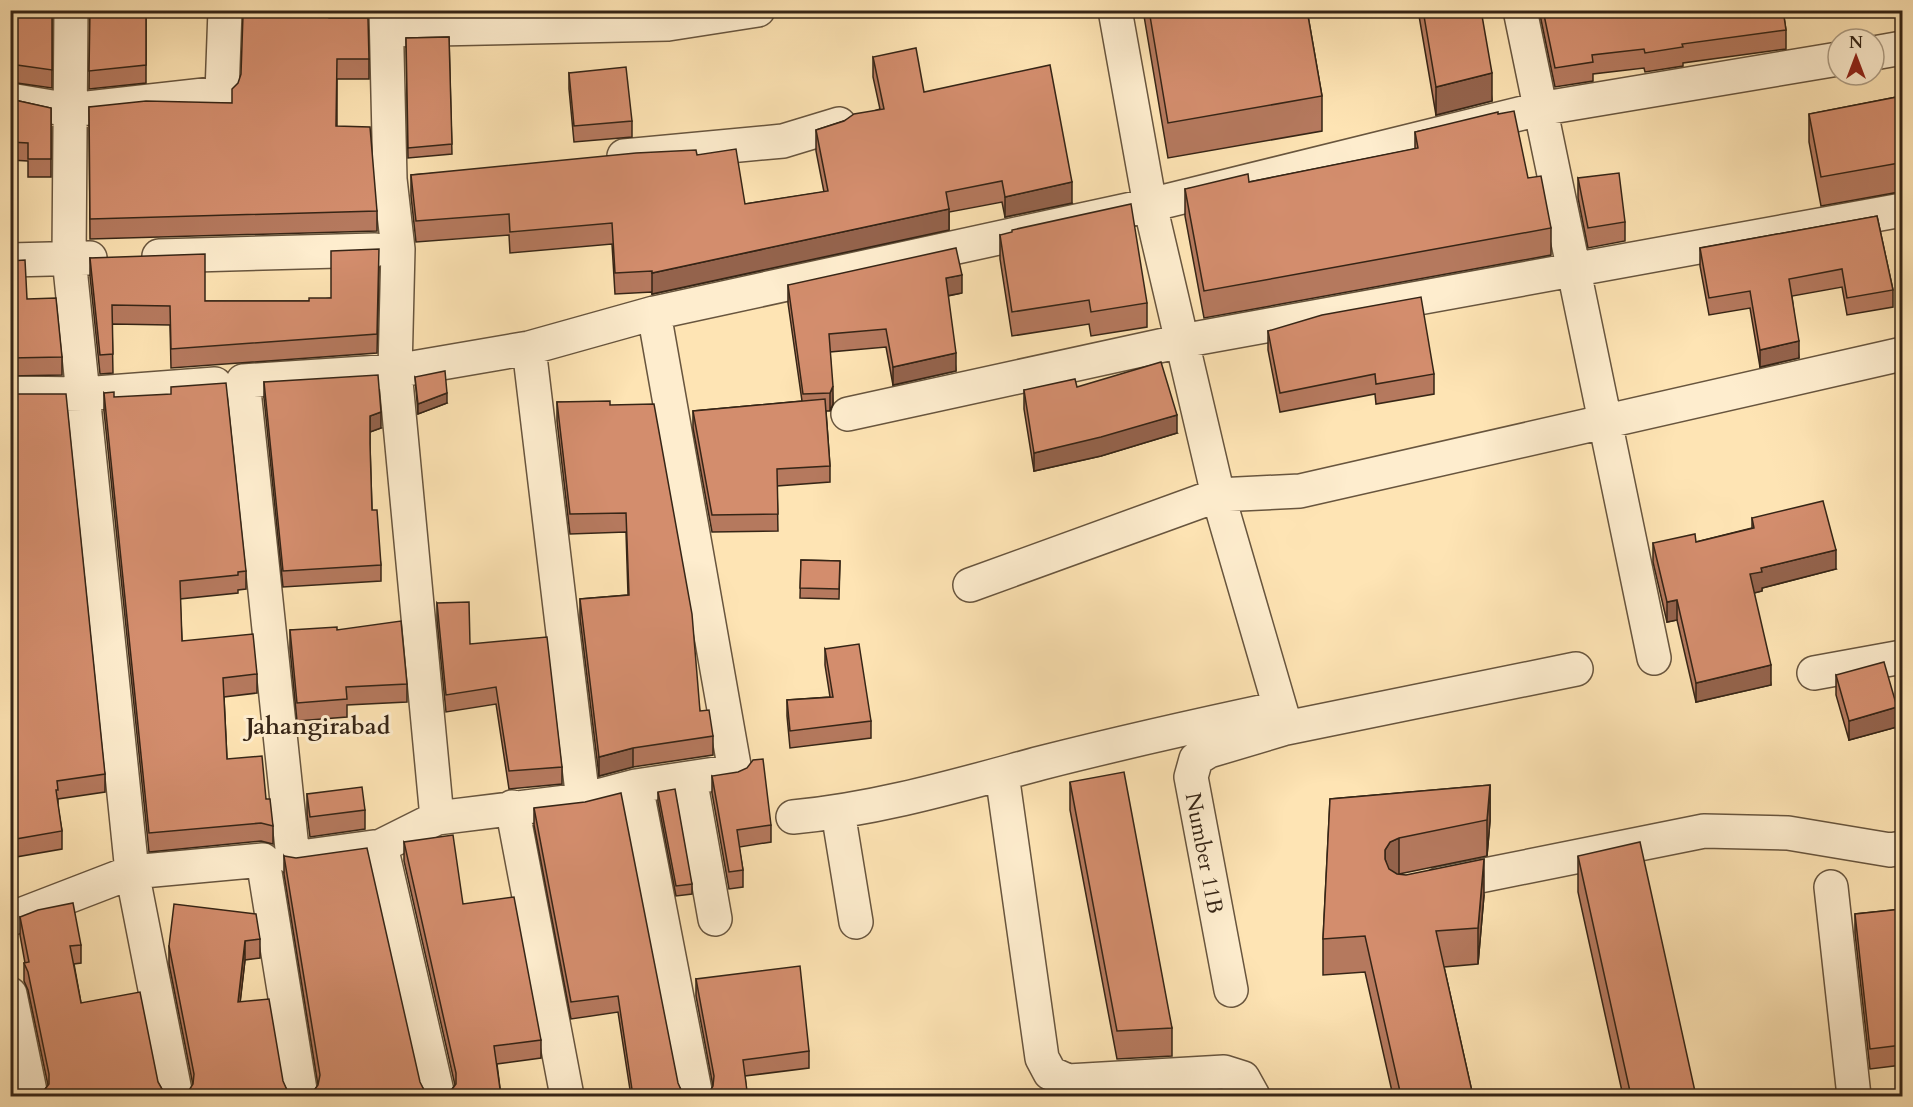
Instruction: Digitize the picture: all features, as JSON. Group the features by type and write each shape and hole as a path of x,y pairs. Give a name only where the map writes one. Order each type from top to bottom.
{"street":[{"path":"71,10 69,258 132,872 176,1096"},
{"path":"10,100 70,110 222,93 225,10"},
{"path":"437,818 395,371 398,249 390,179 387,20 666,17 758,10"},
{"path":"1115,10 1150,205 1218,495 1283,718"},
{"path":"1520,10 1654,658"},
{"path":"1886,51 1902,48"},
{"path":"10,393 83,394 395,371 529,348 654,313 1150,205 1539,109 1826,61"},
{"path":"592,159 783,141 839,124"},
{"path":"390,179 425,176"},
{"path":"849,414 1182,341 1902,210"},
{"path":"10,260 398,249"},
{"path":"243,381 293,858 381,846 437,818 583,800 636,786 735,771 654,313"},
{"path":"529,348 583,800"},
{"path":"970,585 1218,495 1300,491 1902,354"},
{"path":"1814,673 1902,657"},
{"path":"793,817 838,813 890,803 1133,740 1283,718 1576,669"},
{"name":"Number 11B","path":"1231,990 1191,777 1196,759 1209,750 1283,718"},
{"path":"1002,774 1042,1058 1050,1073 1068,1081 1224,1072 1243,1078 1253,1096"},
{"path":"690,778 715,919"},
{"path":"636,786 696,1096"},
{"path":"512,807 567,1096"},
{"path":"838,813 856,922"},
{"path":"1415,889 1704,831 1788,833 1890,850 1902,848"},
{"path":"381,846 438,1096"},
{"path":"10,919 132,872 263,860 301,1096"},
{"path":"1831,888 1854,1096"},
{"path":"10,994 31,1096"}],"building":[{"path":"10,10 52,10 52,70 10,64"},
{"path":"90,10 146,10 146,65 89,71"},
{"path":"1149,10 1307,10 1322,96 1168,123"},
{"path":"1423,10 1481,10 1492,73 1436,87"},
{"path":"1543,10 1783,10 1786,30 1682,44 1683,47 1645,53 1644,49 1592,55 1593,62 1555,68"},
{"path":"329,12 329,18 368,18 369,59 337,59 336,126 370,127 377,211 90,219 89,107 146,101 232,103 232,89 238,83 241,74 243,15"},
{"path":"449,37 452,144 408,148 406,38"},
{"path":"916,48 924,92 1050,65 1072,182 1005,197 1002,181 946,192 949,209 652,273 652,271 615,273 612,223 510,232 509,214 416,221 411,175 636,153 696,150 697,155 736,149 745,204 828,191 816,130 844,121 854,114 884,109 873,57"},
{"path":"626,67 632,121 574,126 569,73"},
{"path":"1902,96 1902,164 1821,177 1809,114"},
{"path":"10,99 51,108 51,159 28,159 28,143 10,142"},
{"path":"1514,111 1528,178 1541,176 1551,228 1204,291 1185,189 1248,174 1249,182 1418,148 1415,132 1498,112 1498,114"},
{"path":"1619,173 1625,222 1588,228 1578,178"},
{"path":"1131,204 1147,303 1091,312 1089,300 1012,312 1000,235 1012,232 1012,230"},
{"path":"1877,216 1893,290 1847,298 1842,269 1789,279 1799,341 1760,350 1750,291 1709,298 1700,248"},
{"path":"956,248 962,275 946,278 956,353 893,367 886,329 829,334 833,386 830,393 803,394 788,285"},
{"path":"379,249 377,334 171,349 170,306 112,305 113,354 100,355 90,258 205,254 205,301 309,301 309,298 331,298 331,251"},
{"path":"25,260 27,299 56,298 62,357 10,358 10,261"},
{"path":"1421,297 1434,374 1376,384 1375,374 1280,393 1268,331 1322,315"},
{"path":"1161,362 1177,415 1034,453 1024,390 1075,379 1077,387"},
{"path":"445,371 447,393 418,404 415,377"},
{"path":"378,375 381,412 370,416 370,444 372,510 377,510 381,565 283,571 264,382"},
{"path":"226,383 246,571 238,572 238,575 180,581 182,641 253,634 257,674 223,678 227,759 262,756 266,799 270,799 273,826 261,823 149,833 104,393 114,392 114,397 171,394 171,387"},
{"path":"10,394 66,394 105,774 57,781 58,790 56,790 62,831 10,840"},
{"path":"825,399 830,466 777,469 778,514 712,515 693,411"},
{"path":"610,401 610,405 654,404 692,614 700,711 709,710 713,736 633,748 599,757 580,599 629,595 626,513 570,514 557,402"},
{"path":"1823,501 1836,550 1761,568 1762,572 1750,574 1771,665 1696,683 1677,600 1667,602 1653,543 1695,534 1696,542 1754,528 1752,518"},
{"path":"801,560 840,561 839,589 800,588"},
{"path":"469,602 470,644 547,637 562,767 509,771 496,687 446,695 437,603"},
{"path":"401,621 407,684 346,687 347,699 297,703 290,630 337,627 337,630"},
{"path":"859,644 871,721 790,731 787,700 833,697 825,649"},
{"path":"1884,662 1897,707 1849,721 1836,675"},
{"path":"763,759 771,825 737,830 743,870 729,872 712,776 738,772 747,768 753,760"},
{"path":"1124,772 1172,1028 1117,1031 1070,782"},
{"path":"1490,785 1487,820 1399,838 1390,842 1385,850 1385,859 1389,869 1397,874 1406,875 1484,859 1478,928 1436,931 1473,1096 1401,1096 1365,936 1323,939 1330,799"},
{"path":"362,787 365,810 310,817 307,794"},
{"path":"675,789 692,884 676,886 658,792"},
{"path":"621,793 678,1083 682,1092 694,1096 633,1096 618,996 571,1002 534,808 585,802"},
{"path":"453,835 463,904 514,897 541,1040 494,1046 501,1096 443,1096 450,1092 456,1084 456,1073 404,842"},
{"path":"1640,842 1696,1096 1631,1096 1578,856"},
{"path":"367,848 420,1082 424,1090 432,1095 443,1096 305,1096 313,1092 318,1085 320,1075 284,856 296,858"},
{"path":"73,903 81,945 70,946 81,1003 140,992 158,1082 169,1095 180,1096 35,1096 43,1092 49,1084 49,1074 28,972 24,963 29,962 20,917 38,910"},
{"path":"174,904 256,914 260,939 245,941 238,1002 269,999 283,1081 287,1090 294,1095 305,1096 180,1096 188,1092 193,1084 194,1074 169,946"},
{"path":"1902,909 1902,1045 1870,1049 1855,914"},
{"path":"800,966 809,1051 743,1060 747,1091 702,1096 709,1093 713,1086 714,1076 696,979"},
{"path":"10,1071 17,1089 25,1095 35,1096 10,1096"}],"district":[{"name":"Jahangirabad","path":"318,726"}]}
